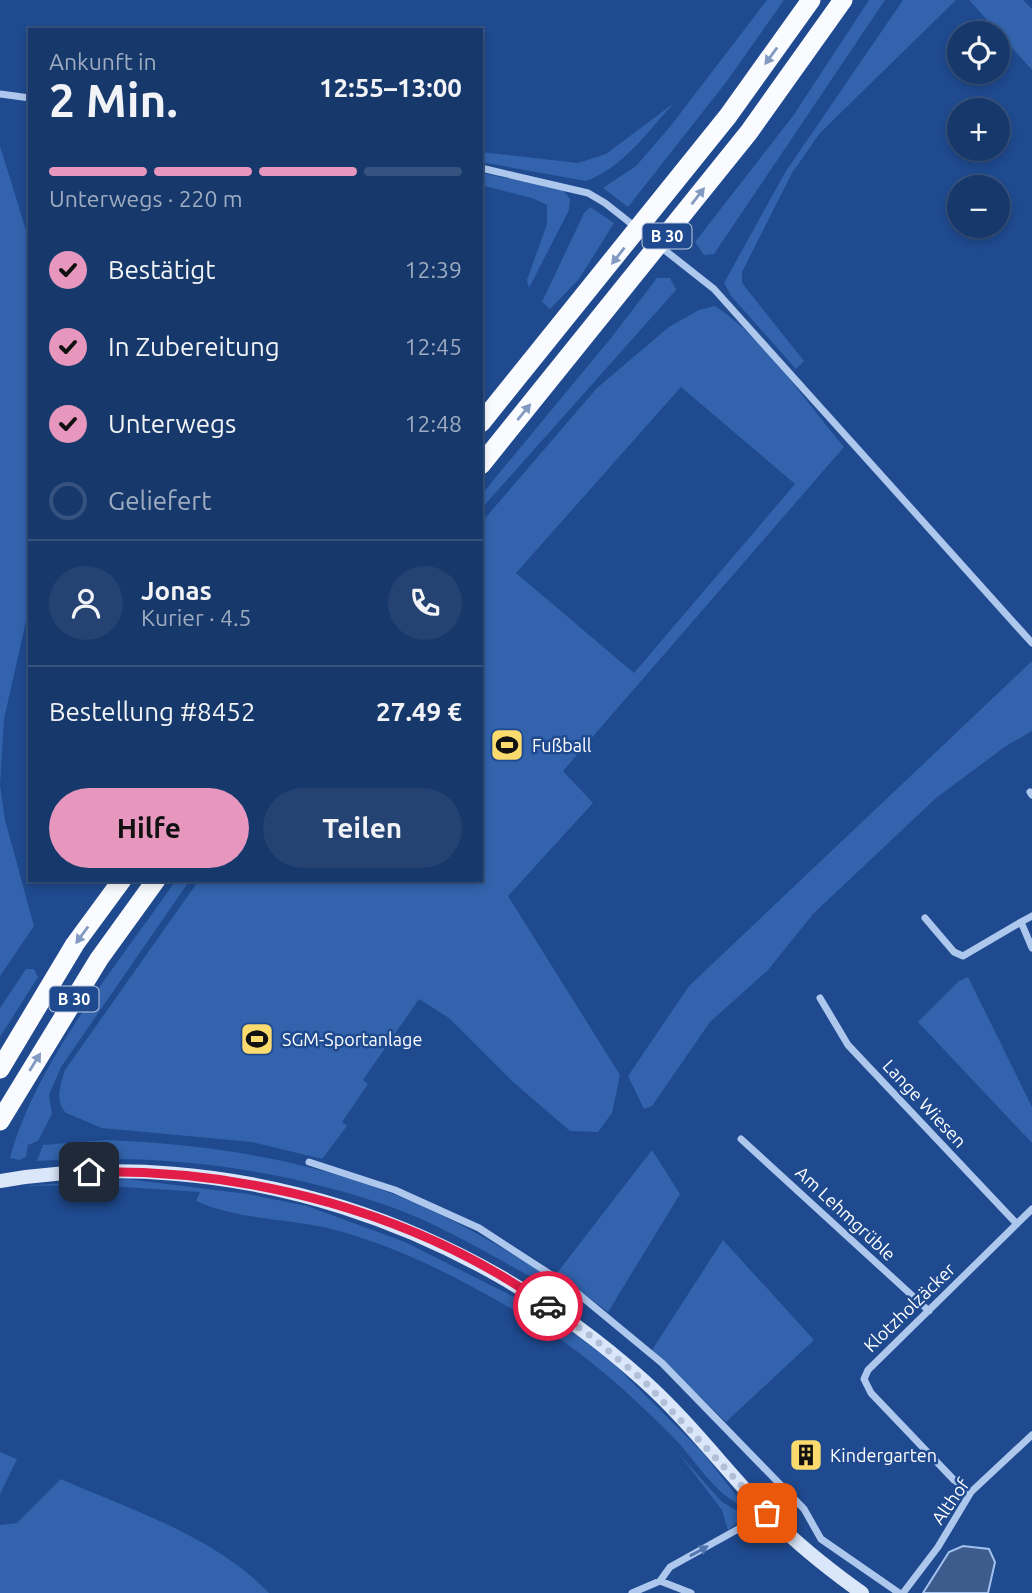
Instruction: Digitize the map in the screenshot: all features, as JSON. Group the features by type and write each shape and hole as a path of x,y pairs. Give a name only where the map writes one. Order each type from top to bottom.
{"highway":[{"name":"B 30","path":"483,421 728,116 811,0"},
{"name":"B 30","path":"483,462 749,132 843,0"},
{"name":"B 30","path":"0,1069 75,944 121,882"},
{"name":"B 30","path":"0,1121 99,959 155,882"}],"main road":[{"path":"6,1180 111,1172 229,1180 361,1212 414,1232 475,1260 518,1285 592,1337 643,1380 685,1421 767,1513 811,1555 862,1593"}],"street":[{"path":"0,94 28,98"},
{"path":"483,168 588,193 689,267 714,289 1032,643"},
{"path":"925,918 954,952 963,956 1032,916"},
{"path":"1021,922 1032,948"},
{"name":"Lange Wiesen","path":"820,998 848,1045 1017,1224"},
{"name":"Am Lehmgrüble","path":"741,1139 929,1311"},
{"path":"309,1162 395,1190 479,1228 570,1287 662,1363 804,1509 821,1539 901,1593"},
{"name":"Klotzholzäcker","path":"971,1492 954,1480 871,1393 864,1379 868,1370 1032,1209"},
{"name":"Althof","path":"901,1593 939,1547 971,1492 1032,1435"},
{"path":"632,1593 660,1581 670,1567 767,1513"},
{"path":"660,1581 691,1593"}],"shaded area":[{"path":"767,0 784,0 727,81 628,207 603,188 636,166 669,128"},
{"path":"869,0 885,0 714,254 704,255 695,242 793,116"},
{"path":"903,0 956,0 820,133 792,173 742,272 742,283 804,361 796,369 731,296 724,283 786,171"},
{"path":"969,0 1023,0 1032,9 1032,70 1010,46 1010,21 988,21"},
{"path":"674,103 624,158 586,181 483,162 483,152 578,163 606,154"},
{"path":"0,146 28,237 28,612 4,719 0,785"},
{"path":"483,173 562,189 570,199 569,210 529,288 527,280 547,224 547,205 532,198 483,186"},
{"path":"590,207 614,223 579,279 550,309 542,302 584,213"},
{"path":"657,278 670,278 676,290 483,507 483,493"},
{"path":"715,306 733,319 767,353 844,447 563,771 593,803 508,896 620,1075 612,1113 598,1132 570,1131 512,1081 449,1018 419,999 363,1080 368,1084 342,1122 347,1126 322,1159 252,1142 102,1128 66,1113 59,1098 65,1070 198,882 483,882 483,521 597,388 669,327 699,310","holes":["681,387 795,484 634,673 516,573"]},
{"path":"1032,661 1032,731 1006,746 936,798 813,914 768,970 710,1022 652,1106 644,1109 628,1076 689,986"},
{"path":"0,785 5,820 34,926 0,976"},
{"path":"175,882 189,882 61,1067 49,1095 52,1114 38,1141 28,1145 26,1157 19,1160 10,1158 22,1122 39,1085 105,979"},
{"path":"26,969 34,969 38,977 0,1037 0,1008"},
{"path":"968,977 1032,1107 1032,1143 918,1022 959,981"},
{"path":"106,1140 216,1149 323,1171 393,1194 455,1222 553,1279 546,1285 413,1216 306,1182 218,1166 173,1162 128,1159 37,1161 43,1145"},
{"path":"652,1150 680,1194 608,1312 557,1273"},
{"path":"127,1179 248,1194 307,1206 405,1242 522,1301 570,1330 614,1364 703,1453 745,1507 724,1495 656,1421 605,1373 568,1345 482,1292 408,1255 331,1229 228,1212 196,1201 200,1192 93,1185 22,1186"},
{"path":"723,1240 814,1340 726,1422 652,1350"},
{"path":"0,1452 17,1459 0,1494"},
{"path":"679,1454 722,1502 746,1516 728,1530 722,1510"},
{"path":"61,1479 198,1540 223,1555 269,1593 0,1593 0,1525 17,1523"},
{"path":"963,1546 989,1549 995,1562 988,1593 923,1593 949,1552"}],"way so far":[{"path":"548,1306 592,1337 643,1380 685,1421 767,1513"}],"place":[{"name":"Fußball","path":"507,745"},
{"name":"SGM-Sportanlage","path":"257,1039"},
{"name":"Kindergarten","path":"806,1455"}],"route":[{"path":"89,1172 166,1174 229,1180 361,1212 414,1232 475,1260 548,1306"}]}
